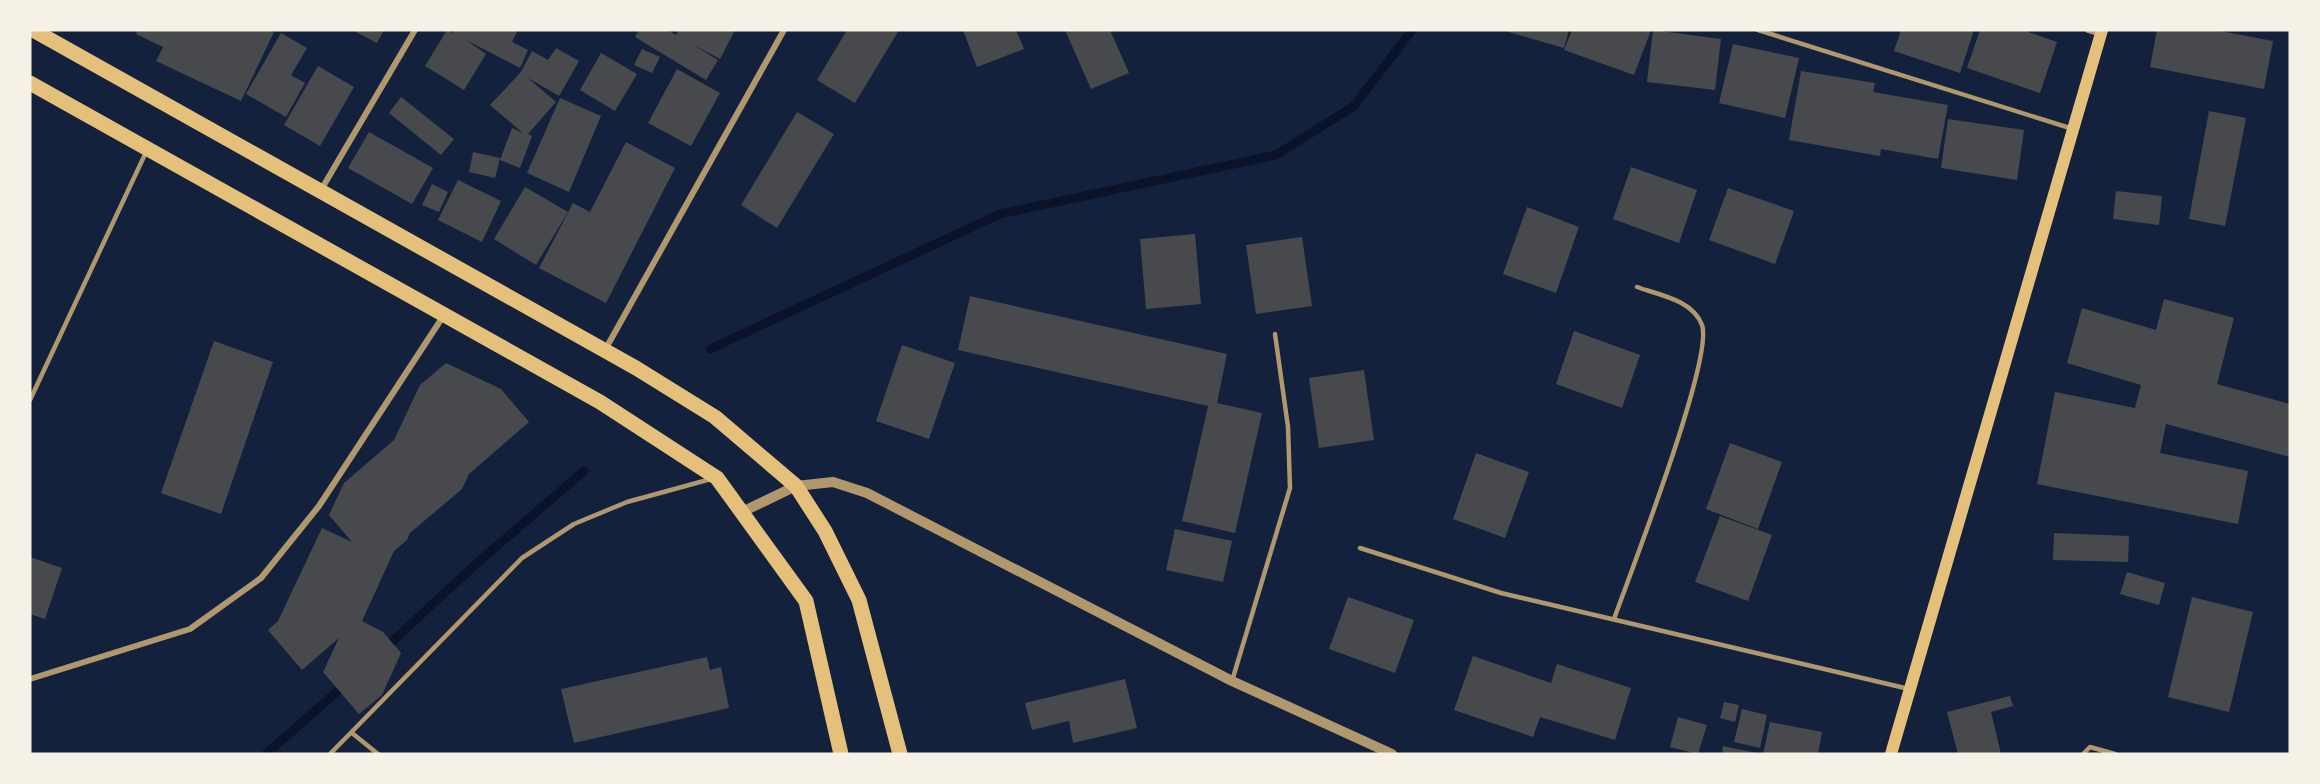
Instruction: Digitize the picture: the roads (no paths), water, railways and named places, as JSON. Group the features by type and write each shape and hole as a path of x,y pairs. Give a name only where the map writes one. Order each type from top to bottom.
{"main road":[{"path":"42,32 605,350 715,417 796,486 825,531 859,600 900,754"},
{"path":"1891,754 2102,32"},
{"path":"30,83 600,402 681,452 717,478 806,602 841,754"}],"street":[{"path":"320,190 415,30"},
{"path":"605,350 784,30"},
{"path":"2088,30 2102,32"},
{"path":"30,679 190,630 261,578 318,506 444,315"},
{"path":"742,512 796,486 833,482 867,493 1232,681 1392,754"}],"lane":[{"path":"1758,30 2074,129"},
{"path":"30,400 148,148"},
{"path":"1614,619 1689,403 1701,357 1702,326 1685,304 1637,287"},
{"path":"1232,681 1290,488 1291,455 1275,334"},
{"path":"330,754 522,558 574,524 627,502 717,478"},
{"path":"1360,548 1501,593 1910,689"},
{"path":"352,733 378,754"},
{"path":"2083,754 2090,747 2115,754"}],"waterway":[{"path":"710,349 1000,214 1276,155 1354,106 1412,30"},
{"path":"384,649 476,564 584,471"},
{"path":"266,754 347,683"}]}
